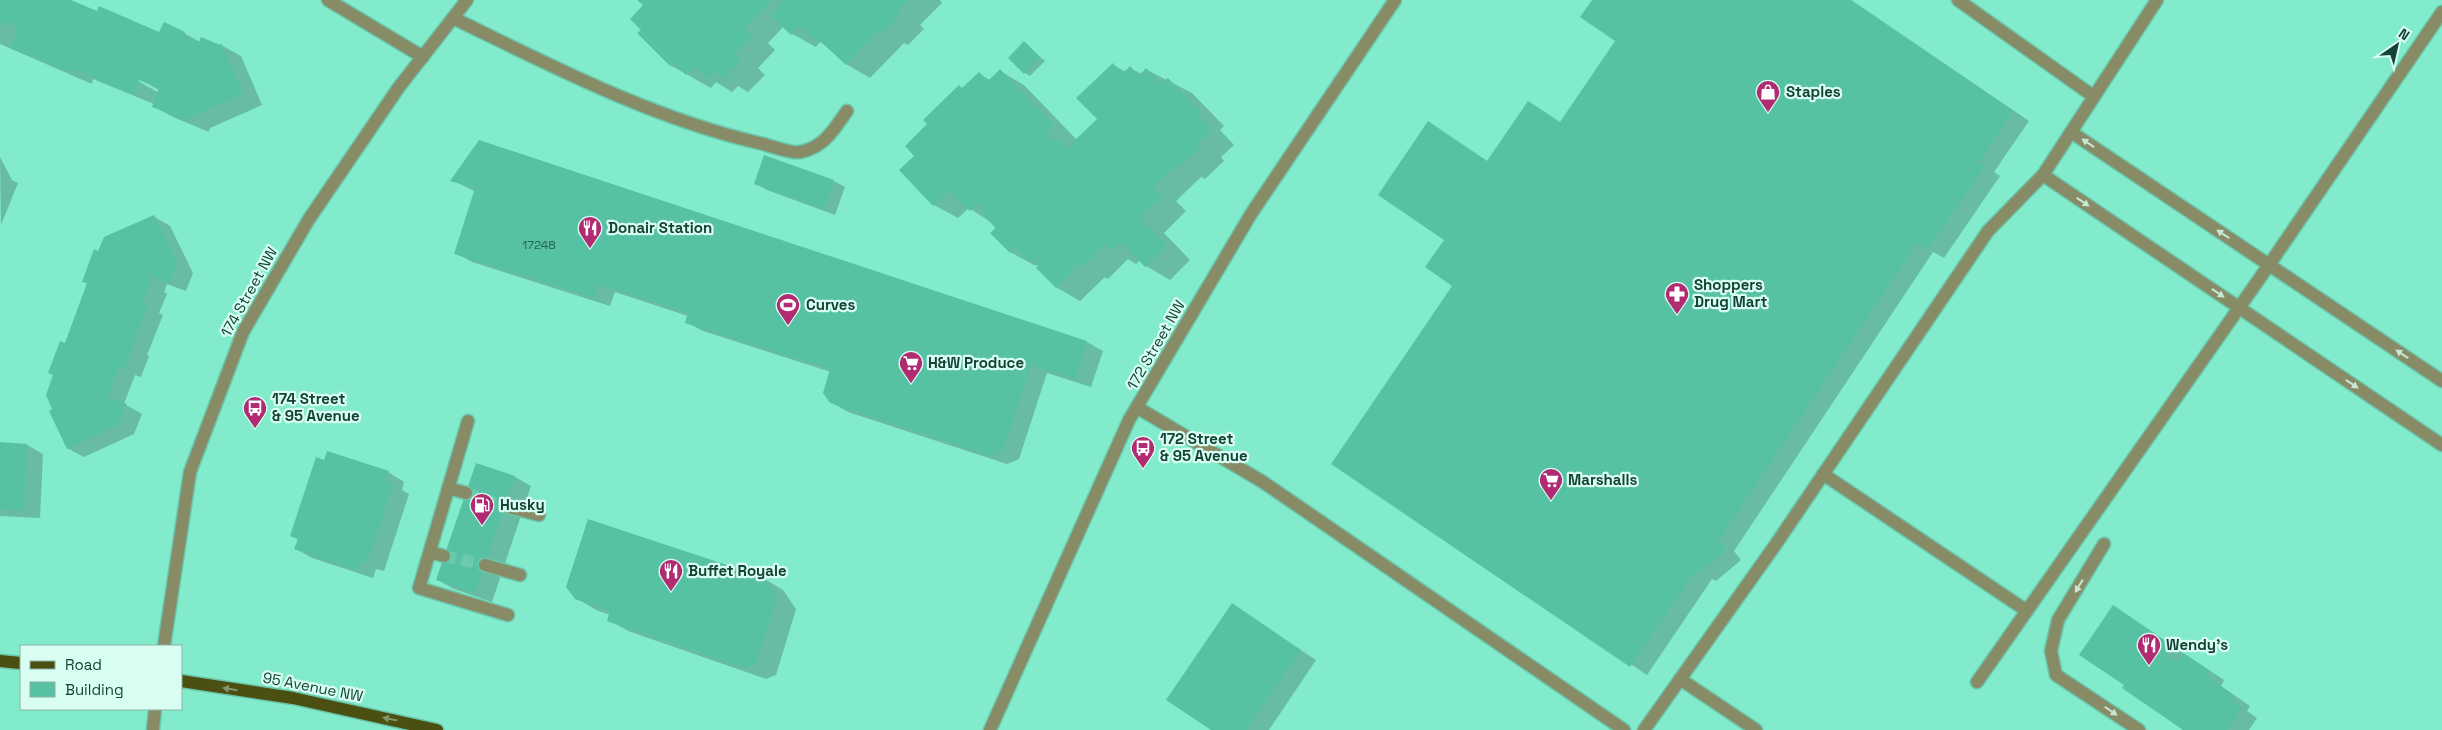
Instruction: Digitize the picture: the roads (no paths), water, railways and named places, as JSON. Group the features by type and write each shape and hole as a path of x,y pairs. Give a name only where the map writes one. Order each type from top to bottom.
{"main road":[{"path":"0,661 20,663"},
{"name":"95 Avenue NW","path":"182,681 293,698 437,730"}],"street":[{"path":"328,0 423,57"},
{"name":"174 Street NW","path":"164,645 190,472 243,332 309,219 400,87 467,0"},
{"name":"172 Street NW","path":"990,730 1125,429 1251,214 1395,0"},
{"path":"1958,0 2093,96"},
{"path":"1644,730 1823,474 1988,231 2042,175 2157,0"},
{"path":"1977,682 2269,265 2442,12"},
{"path":"453,18 598,88 667,115 765,144 799,152 827,140 847,111"},
{"path":"2071,132 2442,381"},
{"path":"2042,175 2442,445"},
{"path":"1138,408 1263,482 1624,730"},
{"path":"468,420 419,588 508,615"},
{"path":"1823,474 2027,611"},
{"path":"448,488 466,493"},
{"path":"505,506 539,515"},
{"path":"2104,544 2058,620 2051,651 2056,675 2139,730"},
{"path":"430,552 444,556"},
{"path":"485,565 520,575"},
{"path":"1680,679 1756,730"},
{"path":"153,730 156,710"}],"tunnel":[{"path":"466,493 505,506"},
{"path":"444,556 485,565"}],"place":[{"name":"Staples","path":"1768,113"},
{"name":"Donair Station","path":"590,249"},
{"name":"Shoppers Drug Mart","path":"1677,315"},
{"name":"Curves","path":"788,326"},
{"name":"H&W Produce","path":"911,384"},
{"name":"174 Street & 95 Avenue","path":"255,429"},
{"name":"172 Street & 95 Avenue","path":"1143,469"},
{"name":"Marshalls","path":"1551,501"},
{"name":"Husky","path":"482,526"},
{"name":"Buffet Royale","path":"671,592"},
{"name":"Wendy's","path":"2149,666"}]}
